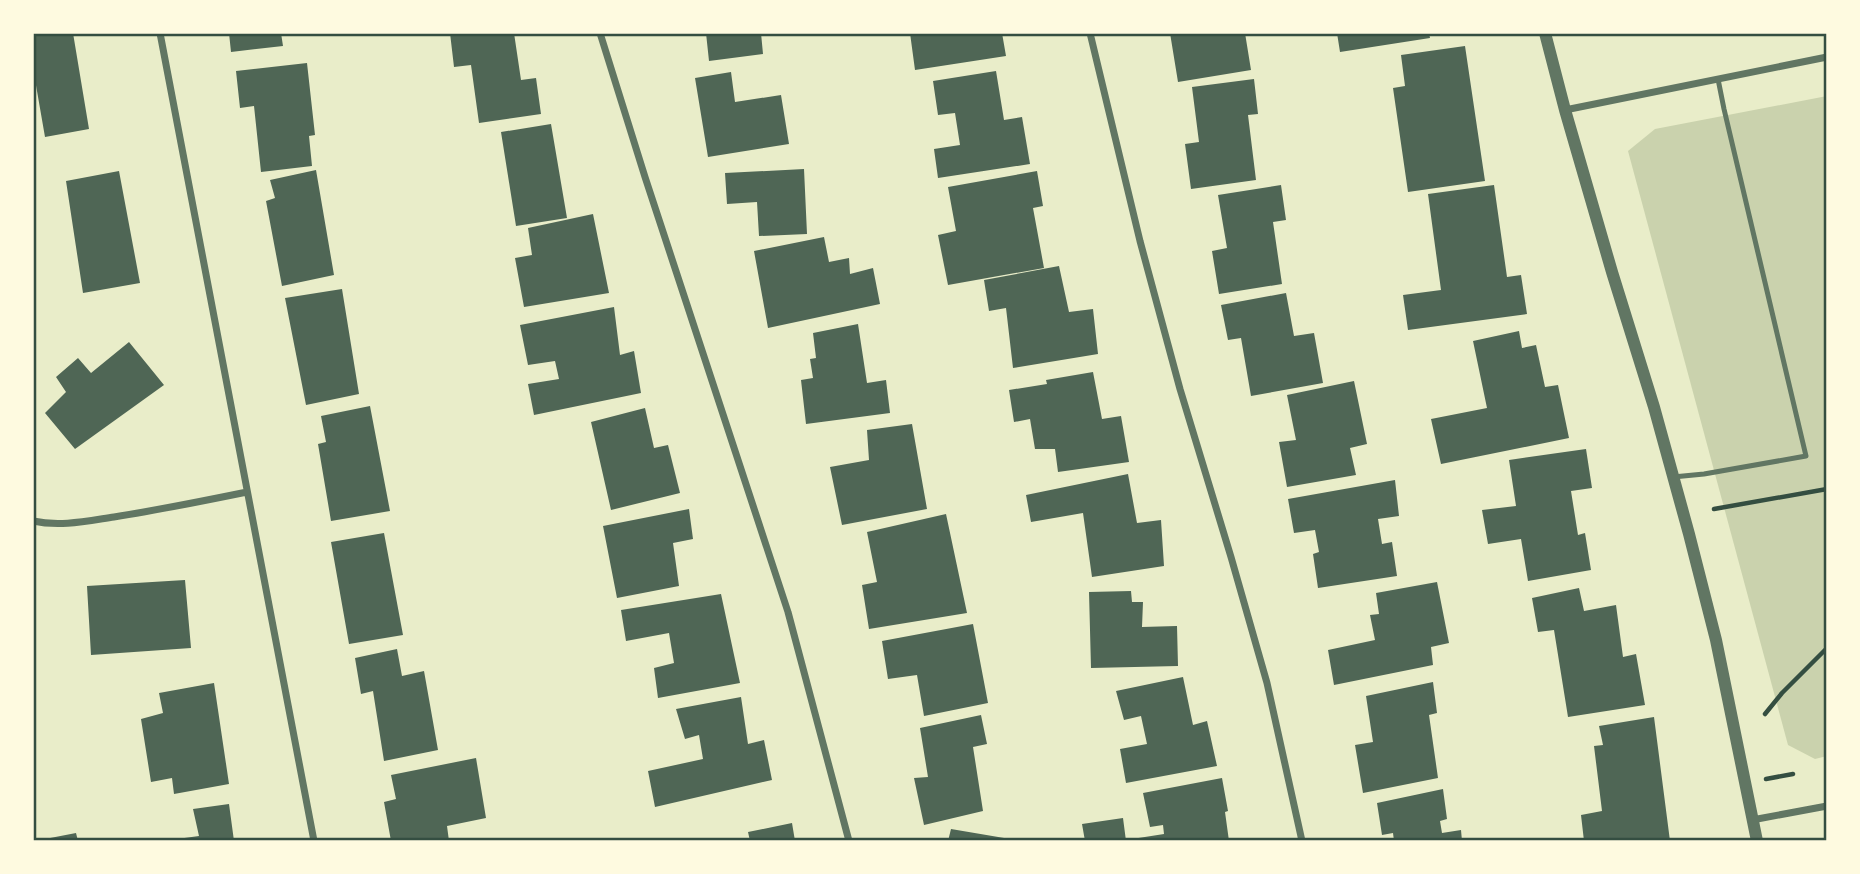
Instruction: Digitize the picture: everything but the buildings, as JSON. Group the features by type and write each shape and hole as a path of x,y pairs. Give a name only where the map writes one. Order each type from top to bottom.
{"street":[{"path":"160,33 314,841"},
{"path":"600,33 788,612 849,841"},
{"path":"1090,33 1143,253 1180,389 1267,683 1302,841"},
{"path":"1545,33 1612,272 1654,407 1716,640 1757,841"},
{"path":"1565,110 1827,57"},
{"path":"33,521 48,524 71,523 247,492"},
{"path":"1752,820 1827,806"}],"lane":[{"path":"1673,477 1806,456 1718,79"}],"path":[{"path":"1714,509 1827,489"},
{"path":"1766,714 1782,693 1827,648"}],"green space":[{"path":"1827,96 1827,756 1815,759 1788,745 1628,151 1655,129"}]}
